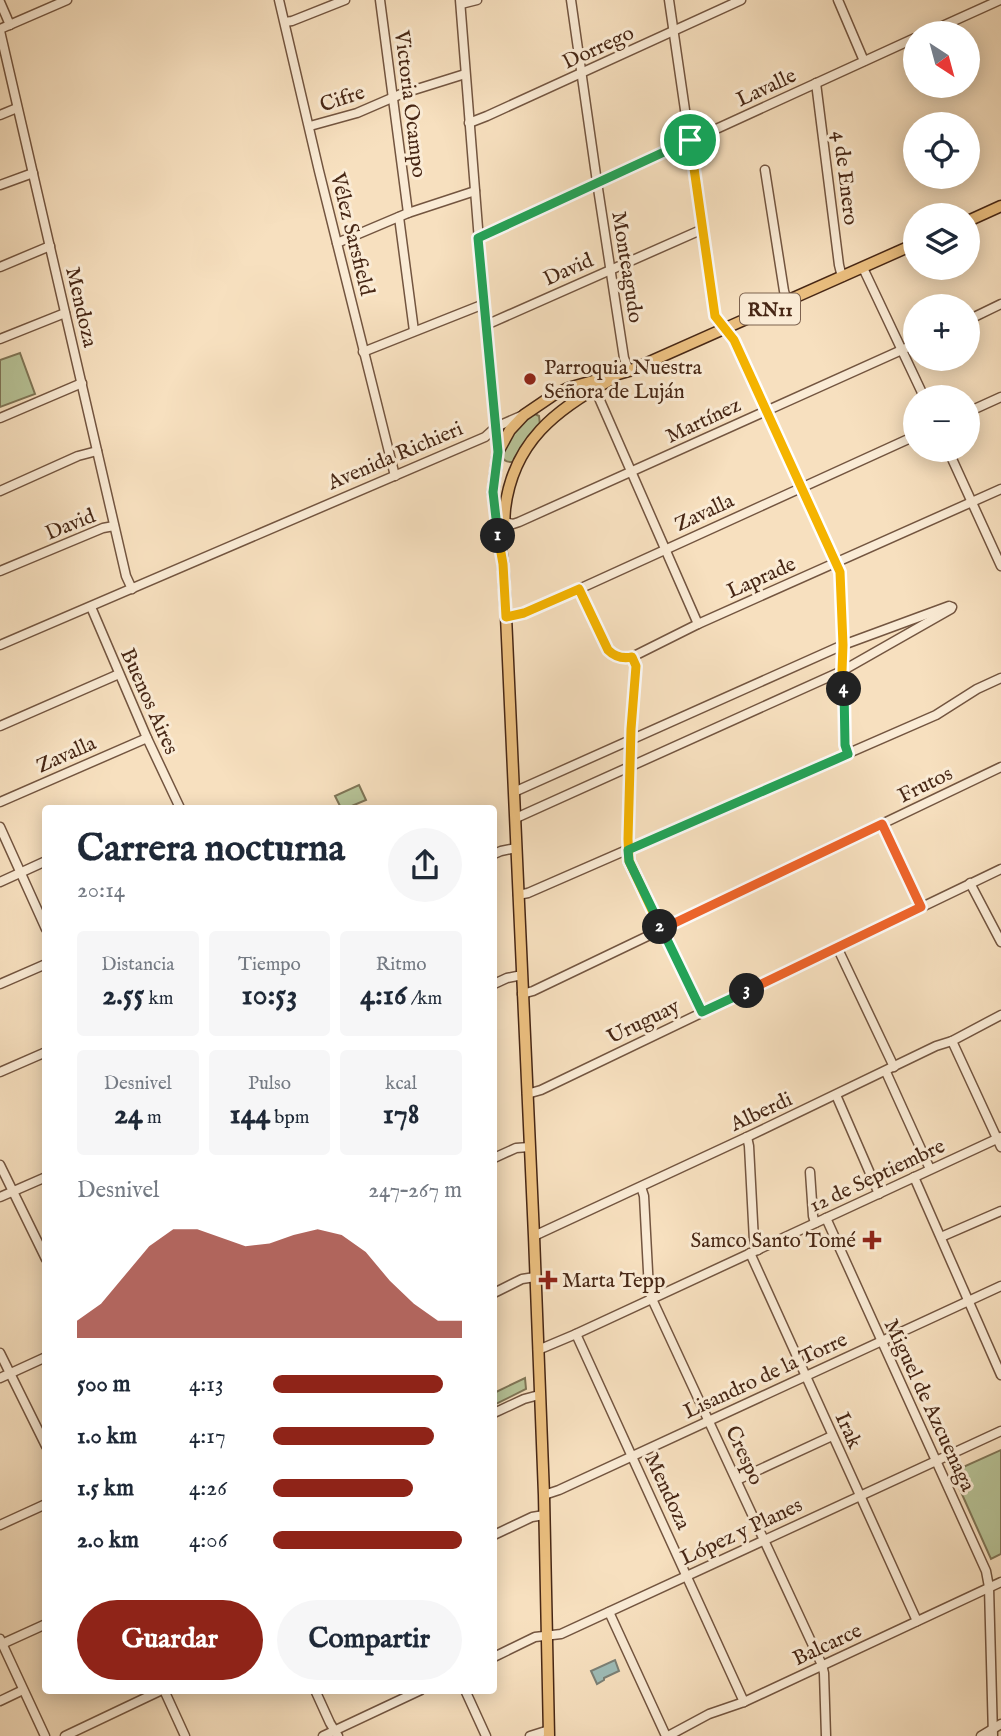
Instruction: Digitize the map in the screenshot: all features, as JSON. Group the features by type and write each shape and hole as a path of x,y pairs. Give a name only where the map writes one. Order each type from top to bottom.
{"main road":[{"path":"980,216 1000,208"},
{"name":"Avenida Richieri","path":"524,415 568,388 627,372 903,250"},
{"name":"RN11","path":"549,1733 536,1277 503,564 504,522 506,501 516,465 547,422 565,407 627,372"},
{"path":"536,406 544,411 547,422"},
{"name":"RN11","path":"503,564 493,492 497,455 510,430 524,415"},
{"path":"497,455 499,463 505,467 516,465"}],"street":[{"path":"0,30 67,0"},
{"name":"Vélez Sarsfield","path":"279,0 395,476"},
{"path":"285,22 345,0"},
{"name":"Victoria Ocampo","path":"380,0 393,98 414,331"},
{"path":"477,0 461,2 497,455"},
{"name":"Monteagudo","path":"571,0 627,372"},
{"path":"669,0 715,316 734,340 840,572 845,745 848,754"},
{"name":"Dorrego","path":"469,123 741,0"},
{"path":"838,0 864,61"},
{"path":"951,21 1000,0"},
{"path":"0,2 10,25"},
{"name":"Mendoza","path":"0,30 114,526 126,576 132,589"},
{"name":"Lavalle","path":"478,238 903,43"},
{"name":"Cifre","path":"310,127 465,74"},
{"name":"4 de Enero","path":"816,83 842,277"},
{"path":"0,115 18,108"},
{"path":"765,170 787,302"},
{"path":"0,185 33,173"},
{"path":"337,243 403,215 475,191"},
{"name":"David","path":"486,325 703,229"},
{"path":"0,267 50,246"},
{"path":"863,268 918,385"},
{"path":"363,352 484,304"},
{"path":"980,314 1001,304"},
{"path":"0,339 65,313"},
{"name":"Martínez","path":"504,522 519,522 902,350"},
{"path":"0,418 82,383"},
{"path":"594,389 698,624"},
{"path":"980,407 1001,397"},
{"name":"Avenida Richieri","path":"0,644 485,437 496,427 524,415"},
{"name":"Zavalla","path":"506,617 524,613 579,589 903,441"},
{"path":"0,491 78,456 97,451"},
{"path":"954,462 1001,566"},
{"name":"Laprade","path":"632,657 698,624 1001,489"},
{"name":"David","path":"0,571 103,528 114,526"},
{"path":"579,589 608,650 624,659 632,657 636,666 630,767 629,861 702,1012"},
{"name":"Buenos Aires","path":"91,607 179,805"},
{"path":"514,792 843,645 952,607 842,671 516,818"},
{"path":"0,726 119,674"},
{"path":"518,895 628,850 936,715 977,689 1001,678"},
{"name":"Zavalla","path":"0,802 147,738"},
{"name":"Frutos","path":"522,994 1001,767"},
{"path":"882,824 921,907"},
{"path":"0,827 42,920"},
{"path":"497,853 516,848"},
{"path":"0,881 42,864"},
{"name":"Uruguay","path":"527,1094 541,1090 1001,869"},
{"path":"970,883 1001,940"},
{"path":"837,947 930,1169"},
{"path":"0,984 42,966"},
{"path":"497,983 522,975"},
{"name":"Alberdi","path":"534,1236 836,1096 1001,1015"},
{"path":"952,1041 1000,1141"},
{"path":"0,1072 42,1054"},
{"path":"836,1096 879,1194"},
{"path":"747,1137 754,1252"},
{"name":"12 de Septiembre","path":"538,1350 930,1169 1000,1141"},
{"path":"497,1157 516,1148 529,1147"},
{"path":"0,1165 42,1243"},
{"path":"810,1172 815,1223"},
{"path":"914,1177 1001,1375"},
{"path":"0,1197 42,1179"},
{"name":"Crespo","path":"641,1187 644,1196 649,1290 652,1299 822,1665 826,1736"},
{"path":"941,1237 1001,1211"},
{"name":"Miguel de Azcuenaga","path":"826,1219 984,1566 989,1587 996,1730"},
{"name":"Irak","path":"754,1252 805,1376 917,1621"},
{"path":"497,1292 522,1279 536,1277"},
{"name":"Lisandro de la Torre","path":"544,1495 1001,1286"},
{"name":"Mendoza","path":"576,1334 744,1702"},
{"path":"0,1353 42,1438"},
{"path":"0,1378 42,1359"},
{"path":"497,1412 540,1395"},
{"name":"López y Planes","path":"497,1656 535,1637 561,1634 1001,1431"},
{"path":"737,1480 832,1436"},
{"path":"0,1525 42,1506"},
{"path":"497,1534 533,1517 544,1515"},
{"name":"Balcarce","path":"667,1736 709,1714 744,1702 1001,1582"},
{"path":"610,1612 667,1736"},
{"path":"42,1626 1,1642 45,1736"},
{"path":"0,1700 23,1690"},
{"path":"65,1736 154,1694"},
{"path":"165,1694 185,1736"},
{"path":"317,1694 336,1733"},
{"path":"323,1736 336,1733 413,1694"},
{"path":"467,1694 485,1736"},
{"path":"981,1736 996,1730"},
{"path":"530,1736 549,1733"}],"green space":[{"path":"20,353 35,394 0,407 0,360"},
{"path":"531,415 539,416 540,425 514,462 506,461 502,457 510,439"},
{"path":"359,785 366,800 354,805 340,805 335,796"},
{"path":"525,1378 526,1389 497,1404 497,1392"},
{"path":"1001,1450 1001,1554 991,1559 952,1472"}],"water":[{"path":"615,1660 619,1671 597,1684 591,1671"}],"place":[{"name":"Parroquia Nuestra Señora de Luján","path":"530,379"},
{"name":"Samco Santo Tomé","path":"872,1240"},
{"name":"Marta Tepp","path":"548,1280"}],"route":[{"path":"690,140 478,238 498,452 493,492 503,564 506,617 524,613 579,589 608,650 624,659 632,657 636,666 631,729 628,839 628,850 629,861 662,929 882,824 921,907 702,1012 629,861 628,850 848,754 845,745 840,572 734,340 715,316 690,140"}]}
